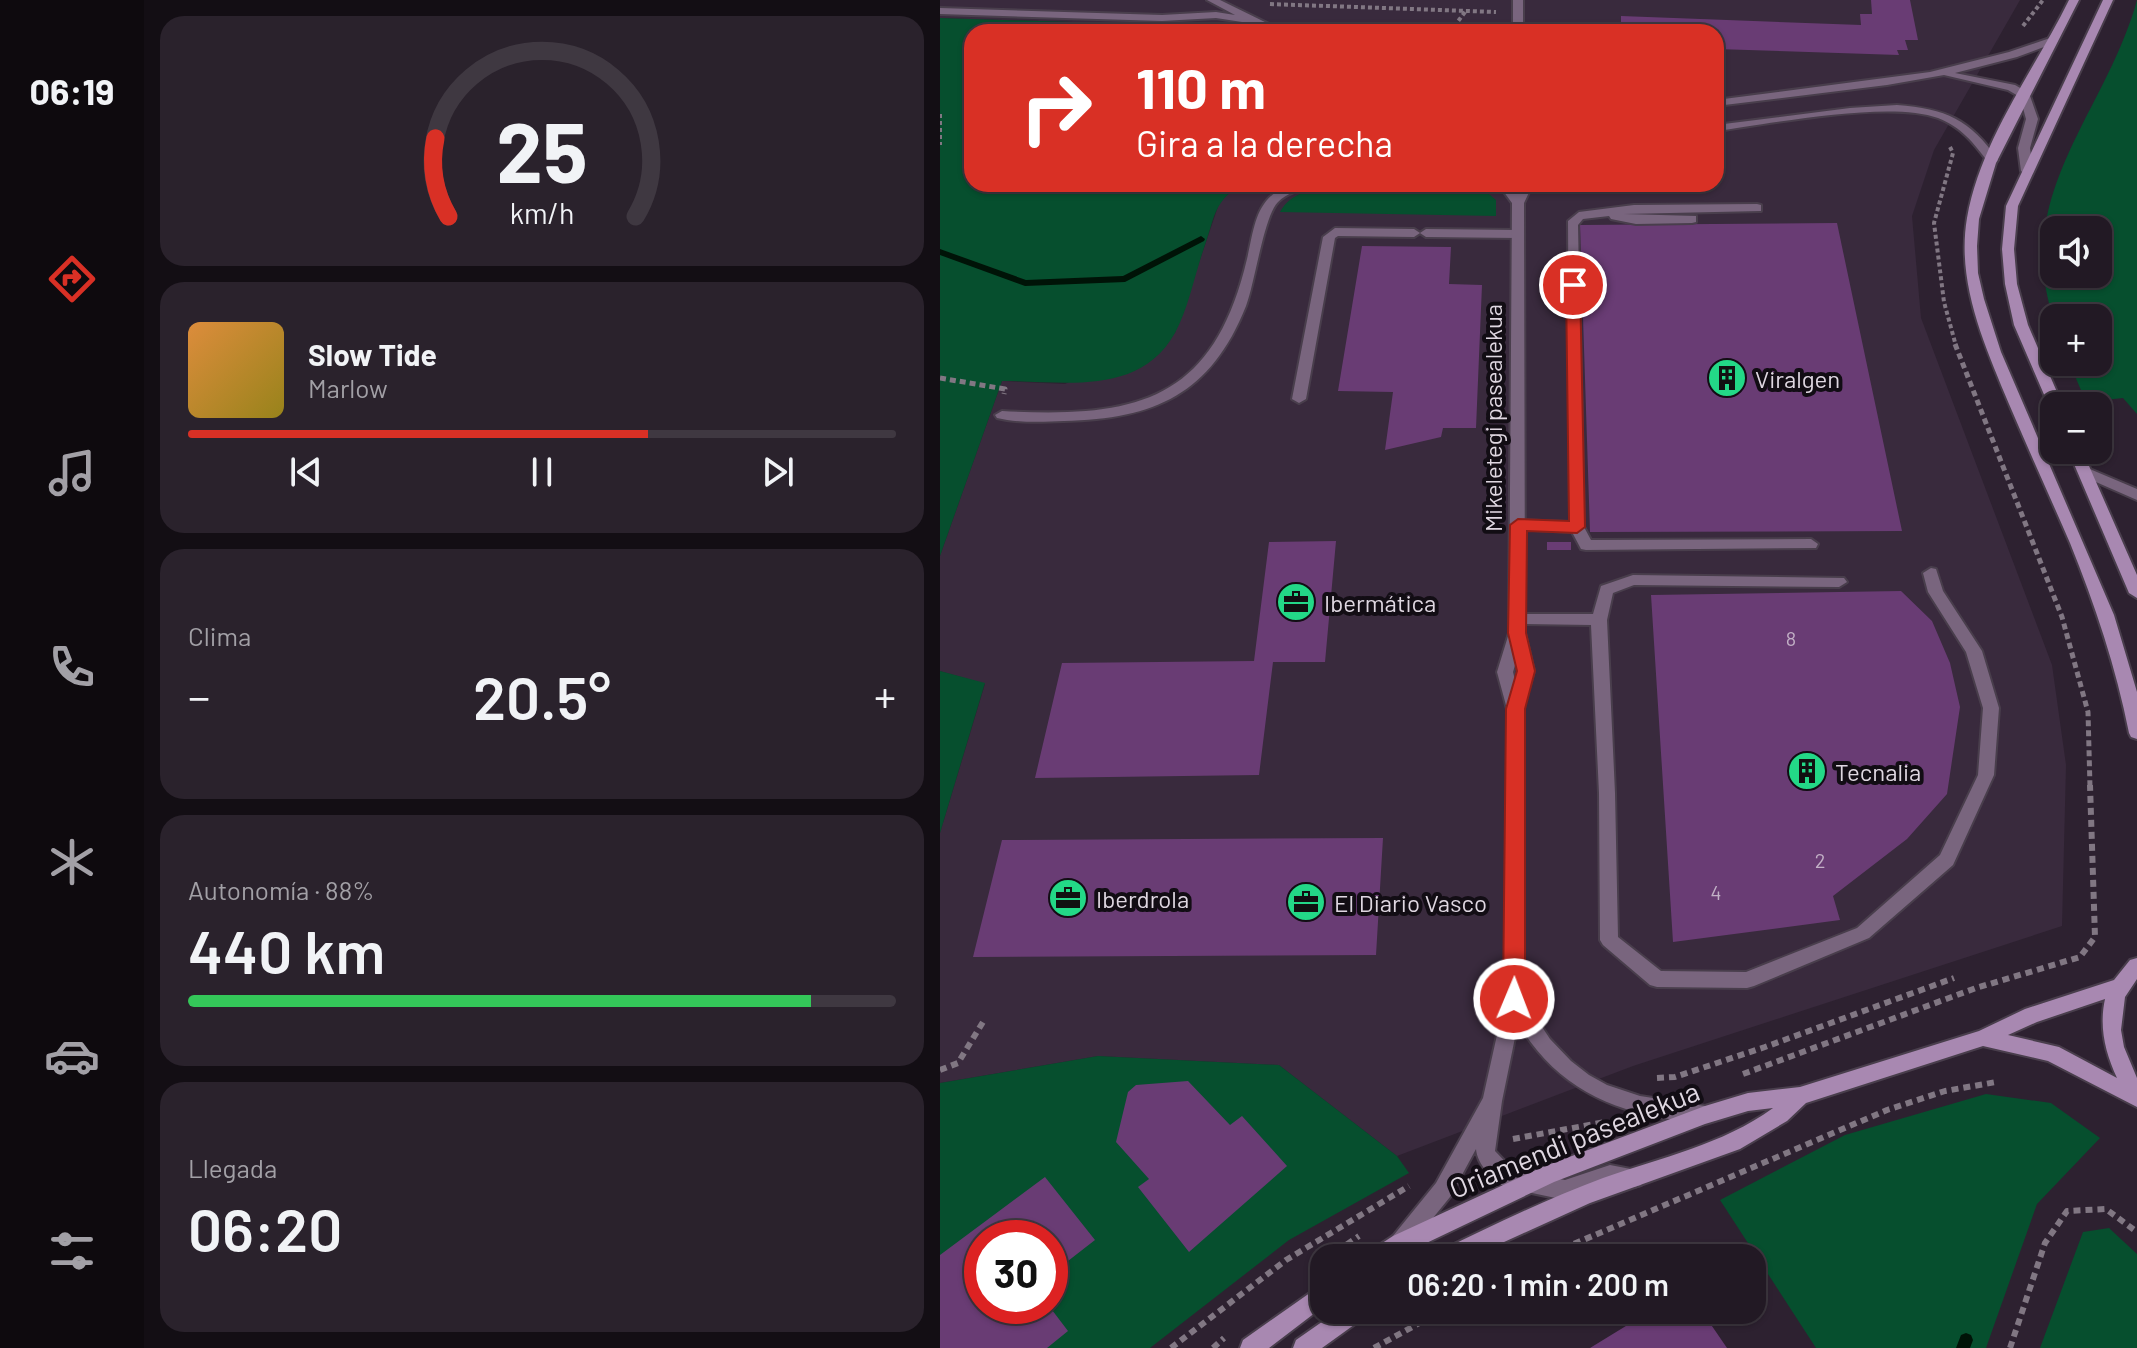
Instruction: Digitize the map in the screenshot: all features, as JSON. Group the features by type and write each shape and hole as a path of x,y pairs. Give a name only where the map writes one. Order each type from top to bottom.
{"main road":[{"path":"2074,0 1983,177 1972,221 1971,262 1990,340 2110,628 2131,691 2137,733"},
{"path":"2050,392 2021,325 2011,284 2008,249 2012,206 2108,0"},
{"path":"2081,464 2137,593"},
{"path":"2137,966 2119,987 2111,1012 2111,1040 2120,1070 2137,1097"},
{"name":"Oriamendi pasealekua","path":"1400,1243 1534,1181 1705,1115 1748,1102 1800,1096 1983,1038 2032,1015 2119,987"},
{"name":"Oriamendi pasealekua","path":"1983,1038 2052,1053 2137,1097"},
{"name":"Oriamendi pasealekua","path":"1478,1244 1604,1187 1722,1148 1780,1118 1800,1096"},
{"path":"1251,1348 1310,1304"},
{"path":"1304,1348 1337,1324"}],"street":[{"path":"1212,0 1262,24"},
{"path":"1518,0 1518,24"},
{"path":"940,11 1162,18 1216,15 1255,21"},
{"path":"1724,102 1942,73 1987,63 2053,40"},
{"path":"1942,73 2011,87 2025,95 2032,119 2024,148 2027,171"},
{"path":"1724,127 1873,108 1920,109 1946,117 1971,130 1992,160"},
{"path":"1002,415 1061,418 1115,412 1155,402 1182,387 1209,363 1227,329 1247,285 1267,206 1283,192"},
{"path":"1510,192 1518,203"},
{"name":"Mikeletegi pasealekua","path":"1523,192 1518,203 1517,626 1505,672 1515,709 1514,999 1492,1101 1485,1154 1508,1179 1534,1181 1565,1190 1610,1174 1634,1178"},
{"path":"1759,213 1634,209 1579,216 1572,224 1577,527 1586,545 1811,544"},
{"path":"1299,399 1329,237 1335,232 1518,234"},
{"path":"2085,472 2137,495"},
{"path":"1518,525 1577,527"},
{"path":"1839,582 1633,580 1606,590 1599,620 1607,793 1609,940 1657,979 1747,980 1863,933 1947,860 1986,775 1991,708 1974,651 1936,592 1931,573"},
{"path":"1517,626 1599,620"},
{"path":"1514,999 1547,1050 1571,1073 1607,1095 1647,1109 1705,1115"},
{"name":"Mikeletegi pasealekua","path":"1400,1243 1443,1190 1468,1139 1492,1101"}],"path":[{"path":"1264,4 1505,12"},
{"path":"1456,24 1465,11"},
{"path":"940,114 940,145"},
{"path":"940,378 1005,389 1002,415"},
{"path":"1647,1079 1675,1077 1954,978"},
{"path":"940,1070 958,1063 983,1022"},
{"path":"1574,1244 1887,1110 1945,1091 1996,1082"},
{"path":"1507,1140 1614,1120"},
{"path":"1171,1348 1244,1288 1345,1217 1421,1176"},
{"path":"2010,1348 2045,1243 2067,1211 2090,1206 2118,1212 2137,1232"},
{"path":"1374,1348 1418,1324"}],"shaded area":[{"path":"940,0 2020,0 1934,150 1912,216 1921,318 2052,665 2066,765 2062,926 1633,1066 1397,1156 1279,1065 1098,1056 940,1083 940,833 985,684 940,671 940,556 1002,381 1065,384 1175,333 1221,198 1230,192 1724,192 1724,24 1135,24 940,18"}],"green space":[{"path":"2137,0 2137,414 2123,398 2112,399 2112,392 2082,392 2075,376 2112,376 2112,304 2050,304 2047,288 2112,288 2112,216 2048,216 2068,155 2105,80"},
{"path":"940,18 1135,24 964,24 964,192 1232,192 1217,210 1184,312 1175,333 1160,353 1141,368 1098,381 1002,381 940,556"},
{"path":"1305,192 1486,192 1496,200 1496,216 1280,212 1296,196"},
{"path":"940,671 985,683 940,833"},
{"path":"1098,1056 1279,1065 1397,1156 1409,1173 1289,1240 1150,1348 940,1348 940,1083"},
{"path":"1986,1094 2051,1103 2100,1138 2037,1204 1986,1348 1816,1348 1766,1271 1766,1244 1749,1244 1720,1200 1845,1135"},
{"path":"2109,1228 2137,1254 2137,1348 2040,1348 2083,1232"}],"building":[{"path":"1871,0 1910,0 1918,40 1905,40 1908,50 1897,50 1899,55 1724,49 1724,24 1621,24 1621,16 1861,25 1860,14 1872,14"},
{"name":"Viralgen","path":"1837,223 1902,531 1590,532 1580,225"},
{"path":"1362,246 1451,247 1449,284 1482,285 1476,428 1443,428 1441,437 1385,450 1393,392 1338,391"},
{"name":"Ibermática","path":"1336,541 1325,662 1273,662 1259,775 1035,778 1062,663 1254,661 1269,542"},
{"path":"1547,542 1571,542 1571,550 1547,550"},
{"name":"Tecnalia","path":"1901,591 1932,621 1950,663 1960,707 1947,794 1907,839 1833,896 1840,920 1673,942 1651,595"},
{"path":"1383,838 1376,955 973,957 1002,840"},
{"path":"1188,1081 1230,1125 1242,1116 1287,1166 1189,1252 1138,1187 1149,1179 1116,1142 1128,1092 1136,1085"},
{"path":"1045,1177 1095,1240 1068,1261 1068,1220 987,1220"},
{"path":"964,1237 964,1324 1063,1324 1068,1331 1047,1348 940,1348 940,1255"},
{"path":"1629,1324 1711,1324 1727,1348 1590,1348"}],"waterway":[{"path":"940,252 1025,283 1125,279 1201,239"},
{"path":"1963,1348 1966,1340"}],"place":[{"name":"Viralgen","path":"1727,378"},
{"name":"Ibermática","path":"1296,602"},
{"name":"Tecnalia","path":"1807,771"},
{"name":"Iberdrola","path":"1068,898"},
{"name":"El Diario Vasco","path":"1306,902"}],"route":[{"path":"1514,999 1515,709 1526,671 1517,633 1518,525 1577,527 1573,285"}]}
